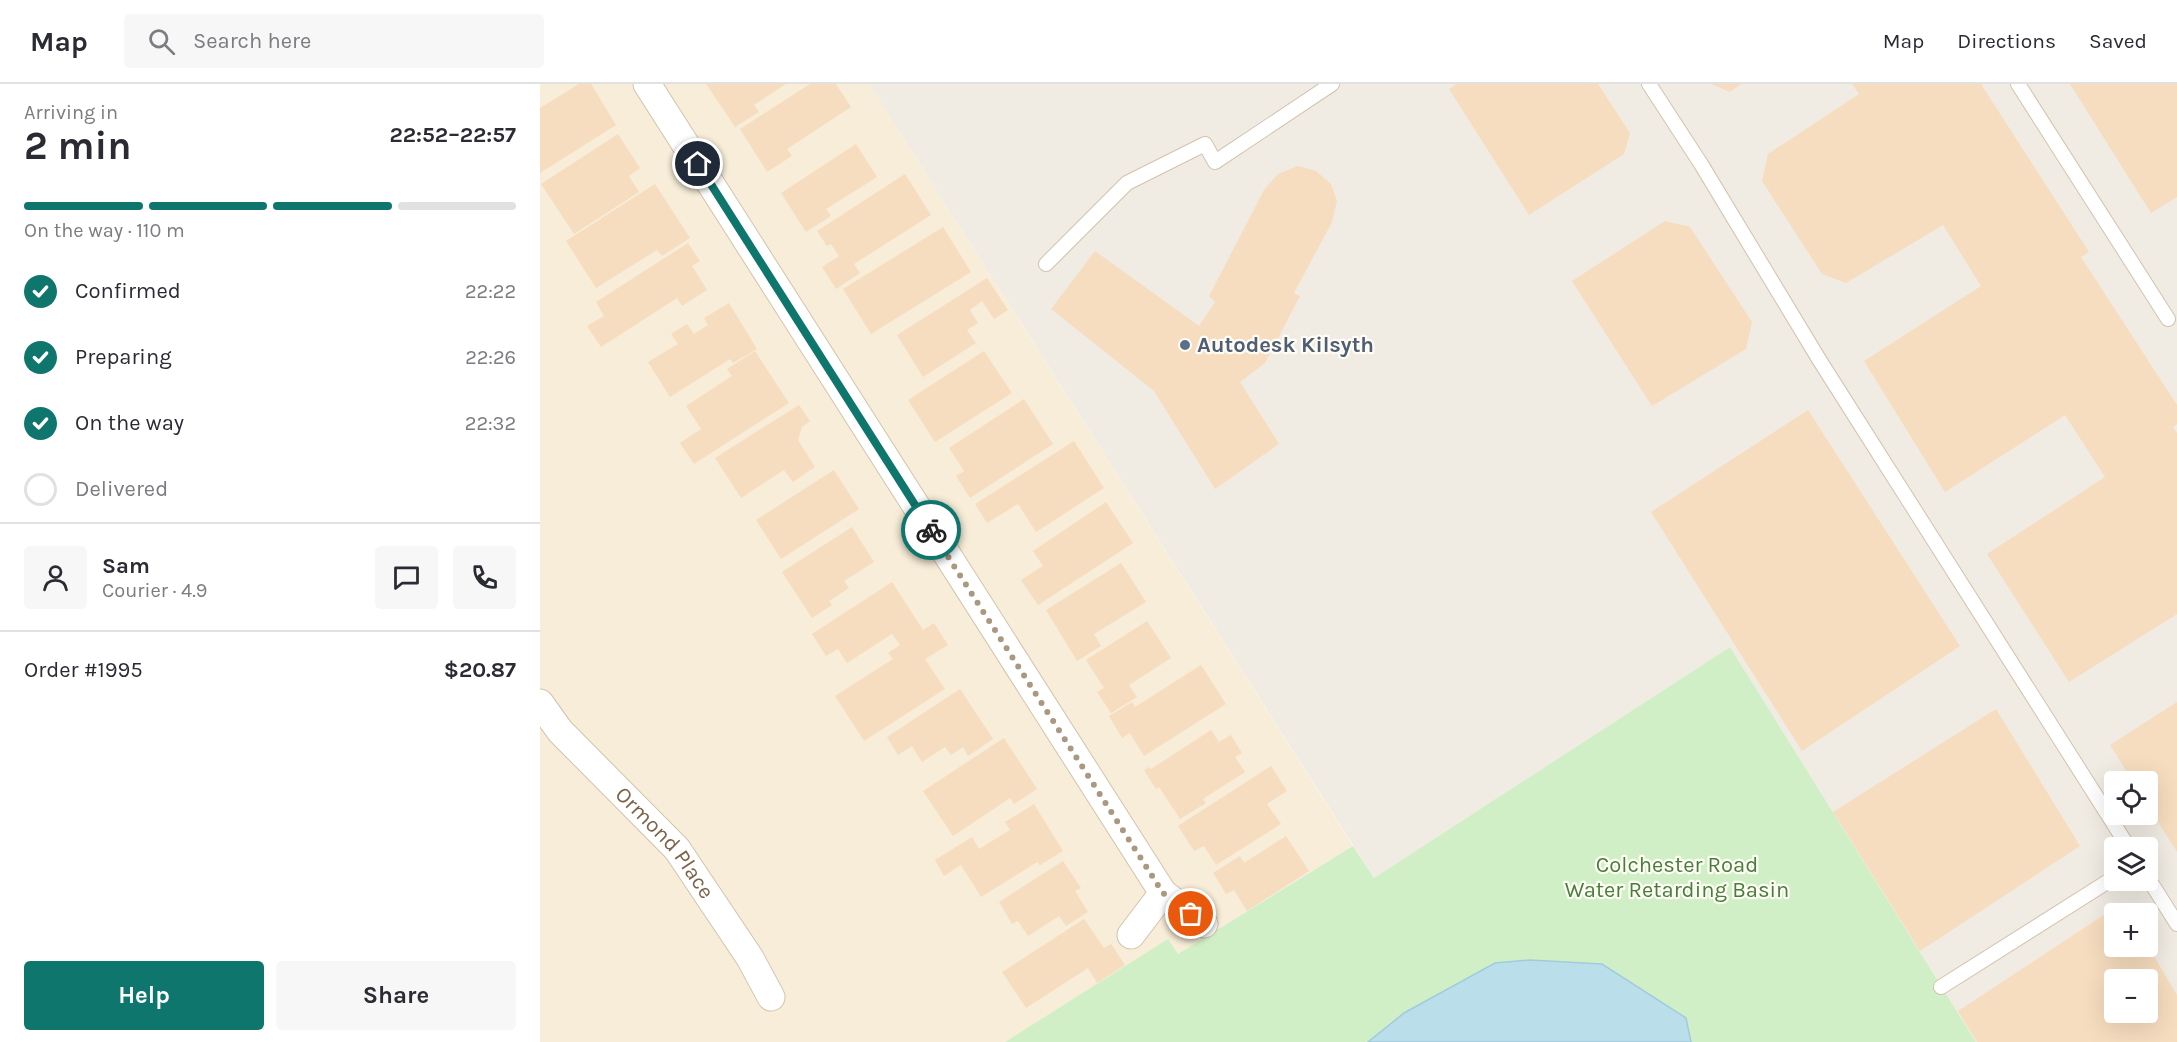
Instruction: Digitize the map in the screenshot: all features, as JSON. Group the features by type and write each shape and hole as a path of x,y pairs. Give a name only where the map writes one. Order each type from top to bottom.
{"street":[{"path":"647,84 1163,893 1204,924"},
{"name":"Ormond Place","path":"540,703 560,731 677,849 750,958 771,996"},
{"path":"1131,935 1163,893"}],"lane":[{"path":"1046,264 1127,183 1205,144 1215,162 1332,84"},
{"path":"1649,84 1701,164 1820,361 2122,837"},
{"path":"2018,84 2168,319"},
{"path":"1941,987 2104,884"},
{"path":"2156,891 2177,924"}],"shaded area":[{"path":"540,84 869,84 1353,846 1178,954 1168,940 1005,1042 540,1042"},
{"path":"869,84 2177,84 2177,1042 1976,1042 1730,647 1374,878"}],"green space":[{"name":"Colchester Road Water Retarding Basin","path":"1730,647 1976,1042 1005,1042 1168,939 1178,954 1353,846 1374,878"}],"water":[{"path":"1530,960 1602,964 1686,1018 1691,1042 1368,1042 1404,1013 1495,963"}],"building":[{"path":"579,84 591,84 616,125 540,173 540,108"},
{"path":"706,84 786,84 754,105 759,112 735,127"},
{"path":"810,84 836,84 851,107 787,149 792,156 767,172 740,129"},
{"path":"1457,84 1598,84 1630,133 1624,154 1529,215 1449,89"},
{"path":"1711,84 1741,84 1730,92"},
{"path":"1852,84 1981,84 2089,252 2081,257 2177,405 2177,424 2173,427 2177,433 2177,614 2069,682 1987,554 2105,477 2065,415 1945,492 1864,361 1981,286 1943,225 1846,283 1822,274 1762,181 1768,154 1859,94"},
{"path":"2070,84 2177,84 2177,197 2151,213"},
{"path":"618,134 640,168 629,176 639,192 574,234 541,184"},
{"path":"856,144 877,177 826,209 831,216 806,232 781,193"},
{"name":"Autodesk Kilsyth","path":"1298,166 1316,171 1331,184 1337,201 1332,222 1294,293 1300,296 1265,363 1240,382 1279,444 1215,489 1154,391 1051,309 1095,251 1199,326 1215,302 1209,296 1264,190 1278,174"},
{"path":"905,174 931,215 854,264 860,273 836,289 822,267 839,256 831,244 827,246 817,231"},
{"path":"655,184 690,238 662,256 657,250 596,288 566,241"},
{"path":"1665,221 1690,227 1752,322 1746,349 1652,406 1572,281"},
{"path":"943,227 971,272 871,334 843,289"},
{"path":"688,243 700,261 692,266 707,290 682,306 677,298 601,347 587,326 604,316 596,302"},
{"path":"987,278 1008,310 994,319 982,301 970,310 978,323 967,330 976,343 923,377 897,335"},
{"path":"729,303 757,349 733,363 730,359 670,397 648,362 678,344 671,334 687,324 694,334 708,325 704,318"},
{"path":"755,351 789,403 694,464 680,443 701,429 686,406 732,376 727,369"},
{"path":"984,351 1012,393 935,442 908,400"},
{"path":"1024,399 1053,444 970,498 956,476 964,471 949,448"},
{"path":"799,405 810,421 802,427 798,440 815,467 793,482 784,470 741,498 715,458"},
{"path":"1808,410 1960,646 1802,751 1651,512"},
{"path":"1074,441 1104,488 1036,532 1018,504 987,523 975,504"},
{"path":"834,470 859,509 781,559 756,520"},
{"path":"1106,502 1133,543 1038,605 1021,580 1043,566 1033,551"},
{"path":"852,527 874,562 844,581 849,588 829,601 832,605 812,618 782,572"},
{"path":"1121,563 1146,602 1094,634 1101,646 1077,661 1046,610"},
{"path":"892,582 923,630 934,623 948,645 925,659 945,689 864,741 835,696 893,659 888,653 900,645 892,634 847,663 838,649 826,656 812,634"},
{"path":"1147,621 1171,658 1129,685 1137,697 1111,713 1097,692 1104,688 1086,660"},
{"path":"1201,665 1226,704 1144,756 1130,733 1122,738 1109,716 1132,702 1135,707"},
{"path":"960,689 993,739 968,756 963,747 951,755 945,747 922,762 912,746 898,755 887,737"},
{"path":"2177,702 2177,852 2158,822 2158,771 2126,771 2110,745"},
{"path":"1996,709 2080,846 1920,951 1833,812"},
{"path":"1211,730 1219,742 1231,735 1242,753 1235,757 1245,772 1203,799 1206,803 1180,819 1159,787 1156,789 1144,770 1149,767 1151,769"},
{"path":"1004,738 1037,789 1014,804 1010,798 953,836 923,791"},
{"path":"1271,766 1287,791 1267,804 1281,824 1216,865 1204,846 1194,851 1178,826"},
{"path":"1034,804 1063,851 1040,865 1037,862 981,897 961,865 944,876 935,860 972,837 979,849 1010,830 1005,822"},
{"path":"1286,836 1309,871 1247,911 1234,890 1226,894 1213,873 1240,856 1244,863"},
{"path":"1063,861 1081,888 1075,891 1088,912 1066,926 1059,916 1028,936 1018,921 1012,924 999,902"},
{"path":"2104,915 2104,957 2155,957 2177,995 2177,1042 1977,1042 1958,1011"},
{"path":"1084,919 1104,948 1111,944 1125,965 1097,983 1088,968 1026,1008 1002,972"}],"way so far":[{"path":"931,530 1163,893 1191,914"}],"place":[{"name":"Autodesk Kilsyth","path":"1185,345"}],"route":[{"path":"698,164 931,530"}]}
